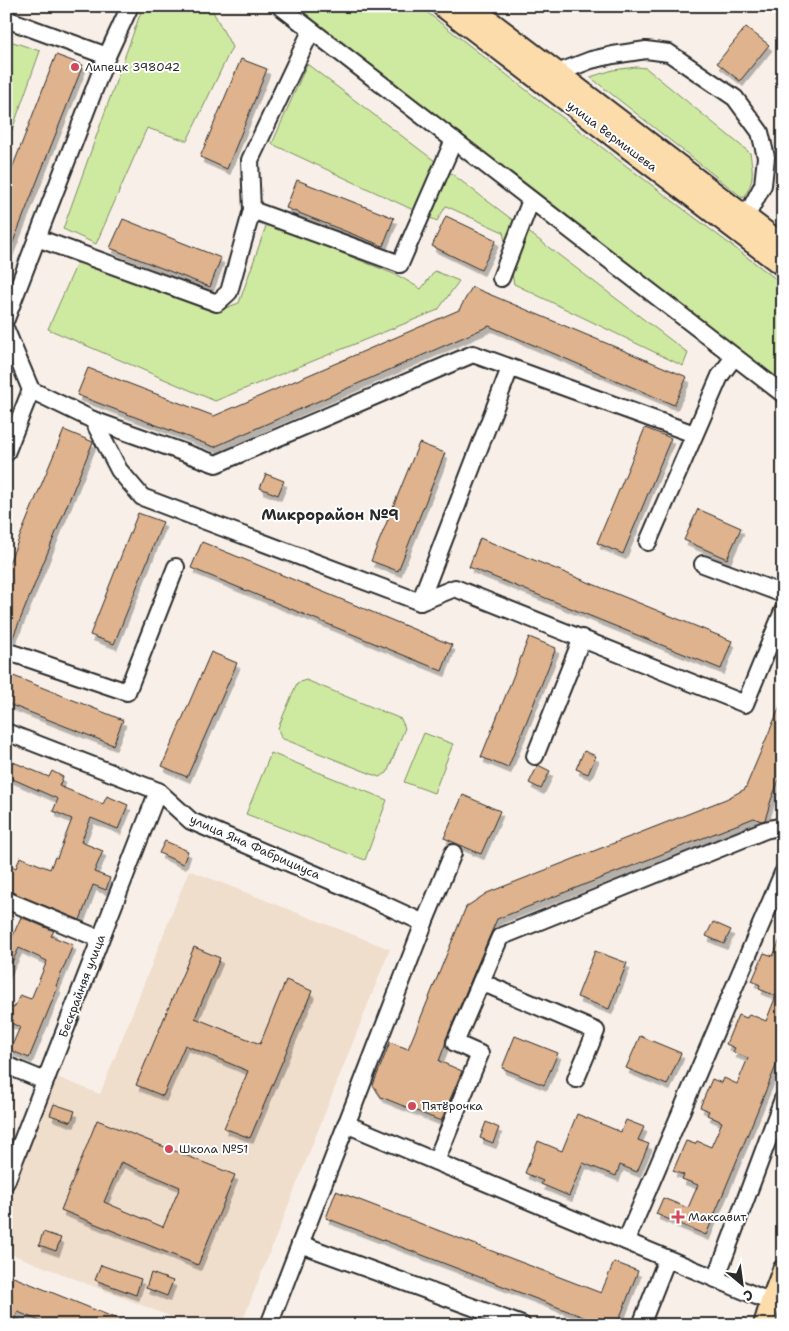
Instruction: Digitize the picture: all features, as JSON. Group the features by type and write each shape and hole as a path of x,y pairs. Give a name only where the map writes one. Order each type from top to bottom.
{"main road":[{"name":"улица Вермишева","path":"442,6 783,266"},
{"name":"улица Вермишева","path":"470,6 783,245"},
{"path":"772,1312 783,1270"}],"street":[{"path":"130,6 107,56 37,238 7,330 31,390 93,420 216,464 473,354 694,434"},
{"path":"280,6 783,394"},
{"path":"6,19 107,56"},
{"path":"37,238 217,303 229,292 252,210 250,160 311,31"},
{"path":"556,73 591,60 613,55 646,50 669,53 735,98 760,132 766,156 762,185 746,217"},
{"path":"252,210 400,264 454,140"},
{"path":"500,278 531,200"},
{"path":"648,542 720,376 734,357"},
{"path":"420,602 510,368"},
{"path":"6,453 31,390"},
{"path":"93,420 119,470 142,497 420,602 455,588 744,704 783,611"},
{"path":"703,564 783,594"},
{"path":"6,651 127,692 176,567"},
{"path":"535,756 582,638"},
{"name":"улица Яна Фабрициуса","path":"6,732 158,791 191,821 424,923"},
{"name":"Бескрайняя улица","path":"6,1182 158,791"},
{"path":"436,1161 480,1054 455,1043 500,937 764,830 783,826"},
{"path":"269,1325 424,923 453,853"},
{"path":"626,1241 783,873"},
{"path":"6,900 100,939"},
{"path":"481,982 596,1031 576,1079"},
{"path":"6,1065 45,1081"},
{"path":"716,1279 783,1099"},
{"path":"346,1124 716,1279 772,1312"},
{"path":"300,1244 522,1325"},
{"path":"641,1325 667,1259"}],"shaded area":[{"name":"Школа №51","path":"189,870 390,949 241,1325 192,1325 6,1252 6,1205 57,1077 100,1094"}],"green space":[{"path":"143,6 210,6 232,47 187,141 147,128 96,244 63,229"},
{"path":"297,6 419,6 534,96 776,279 783,293 783,389 336,39"},
{"path":"7,40 40,51 6,147 6,43"},
{"path":"307,64 688,353 683,366 514,284 503,232 446,206 437,221 272,144"},
{"path":"636,67 646,68 750,153 752,176 750,187 743,198 590,77 613,70"},
{"path":"267,223 399,276 421,289 435,271 459,281 438,310 215,401 48,329 78,261 214,312 239,303"},
{"path":"306,680 401,719 405,728 387,773 379,777 281,738 278,728 297,683"},
{"path":"424,733 453,744 434,793 404,782"},
{"path":"271,753 387,800 365,860 246,814"}],"building":[{"path":"746,27 769,45 740,81 717,63"},
{"path":"56,55 83,65 6,260 6,184"},
{"path":"241,59 267,69 227,169 200,157"},
{"path":"297,180 394,218 383,246 286,208"},
{"path":"446,216 496,240 481,270 432,246"},
{"path":"123,219 221,258 210,287 110,248"},
{"path":"472,287 687,377 674,405 489,326 214,447 77,395 88,368 214,416 459,310"},
{"path":"645,428 671,438 623,554 597,543"},
{"path":"64,430 93,442 11,642 6,641 6,570"},
{"path":"419,443 445,453 398,571 371,561"},
{"path":"266,474 284,481 278,495 260,488"},
{"path":"698,509 741,528 727,559 684,540"},
{"path":"138,513 163,522 114,644 90,635"},
{"path":"480,538 732,641 721,669 469,567"},
{"path":"202,542 452,645 442,671 191,568"},
{"path":"529,637 556,648 508,768 481,757"},
{"path":"211,652 237,663 187,777 162,766"},
{"path":"6,673 123,720 113,745 6,703"},
{"path":"783,699 783,770 765,820 761,821 754,818 497,919 446,1039 439,1061 462,1071 441,1121 381,1097 373,1085 390,1042 408,1049 466,907 487,893 726,799 745,789"},
{"path":"584,751 596,756 588,774 576,769"},
{"path":"6,759 49,777 52,771 63,777 59,786 103,804 107,796 128,805 118,829 91,818 81,842 103,851 94,872 110,878 106,890 93,885 80,920 6,890 6,863 16,868 20,857 50,869 55,857 57,858 72,819 53,811 58,799 6,776"},
{"path":"538,765 550,771 541,789 529,783"},
{"path":"463,795 500,811 481,854 444,838"},
{"path":"165,841 188,851 183,864 159,853"},
{"path":"21,917 54,931 51,936 73,945 29,1058 10,1050 20,1027 6,1021 6,1005 14,1008 20,995 31,999 47,961 19,948 6,974 6,937 11,940"},
{"path":"713,922 731,930 724,944 706,936"},
{"path":"783,933 783,1049 706,1235 656,1214 663,1198 688,1208 698,1185 682,1179 684,1175 673,1171 686,1141 695,1144 697,1141 711,1147 722,1122 707,1115 709,1111 700,1107 712,1079 722,1083 724,1078 737,1084 748,1058 733,1052 735,1048 726,1044 738,1015 747,1018 749,1014 766,1021 776,996 759,989 760,985 752,981 764,953 773,956"},
{"path":"194,947 220,958 195,1018 260,1044 286,980 312,991 250,1138 224,1128 248,1071 185,1045 163,1096 136,1085"},
{"path":"595,951 627,963 609,1009 577,997"},
{"path":"515,1036 558,1053 544,1085 502,1068"},
{"path":"640,1036 681,1053 667,1085 626,1068"},
{"path":"54,1104 75,1111 71,1122 50,1115"},
{"path":"577,1114 621,1132 626,1120 644,1127 638,1140 649,1144 637,1172 620,1165 616,1176 583,1163 569,1196 541,1184 543,1181 525,1173 538,1141 562,1151"},
{"path":"97,1120 235,1175 198,1265 61,1210","holes":["121,1162 180,1187 163,1227 104,1202"]},
{"path":"486,1122 499,1128 493,1143 480,1138"},
{"path":"336,1191 601,1293 614,1262 638,1271 617,1325 589,1325 591,1320 326,1218"},
{"path":"43,1232 61,1238 56,1251 39,1245"},
{"path":"101,1265 141,1279 136,1295 95,1280"},
{"path":"151,1273 173,1281 167,1296 146,1288"},
{"path":"6,1274 130,1325 49,1325 18,1312 12,1325 6,1325"}],"place":[{"name":"Липецк 398042","path":"75,67"},
{"name":"Пятёрочка","path":"412,1106"},
{"name":"Школа №51","path":"169,1149"},
{"name":"Максавит","path":"678,1217"}],"district":[{"name":"Микрорайон №9","path":"330,515"}]}
